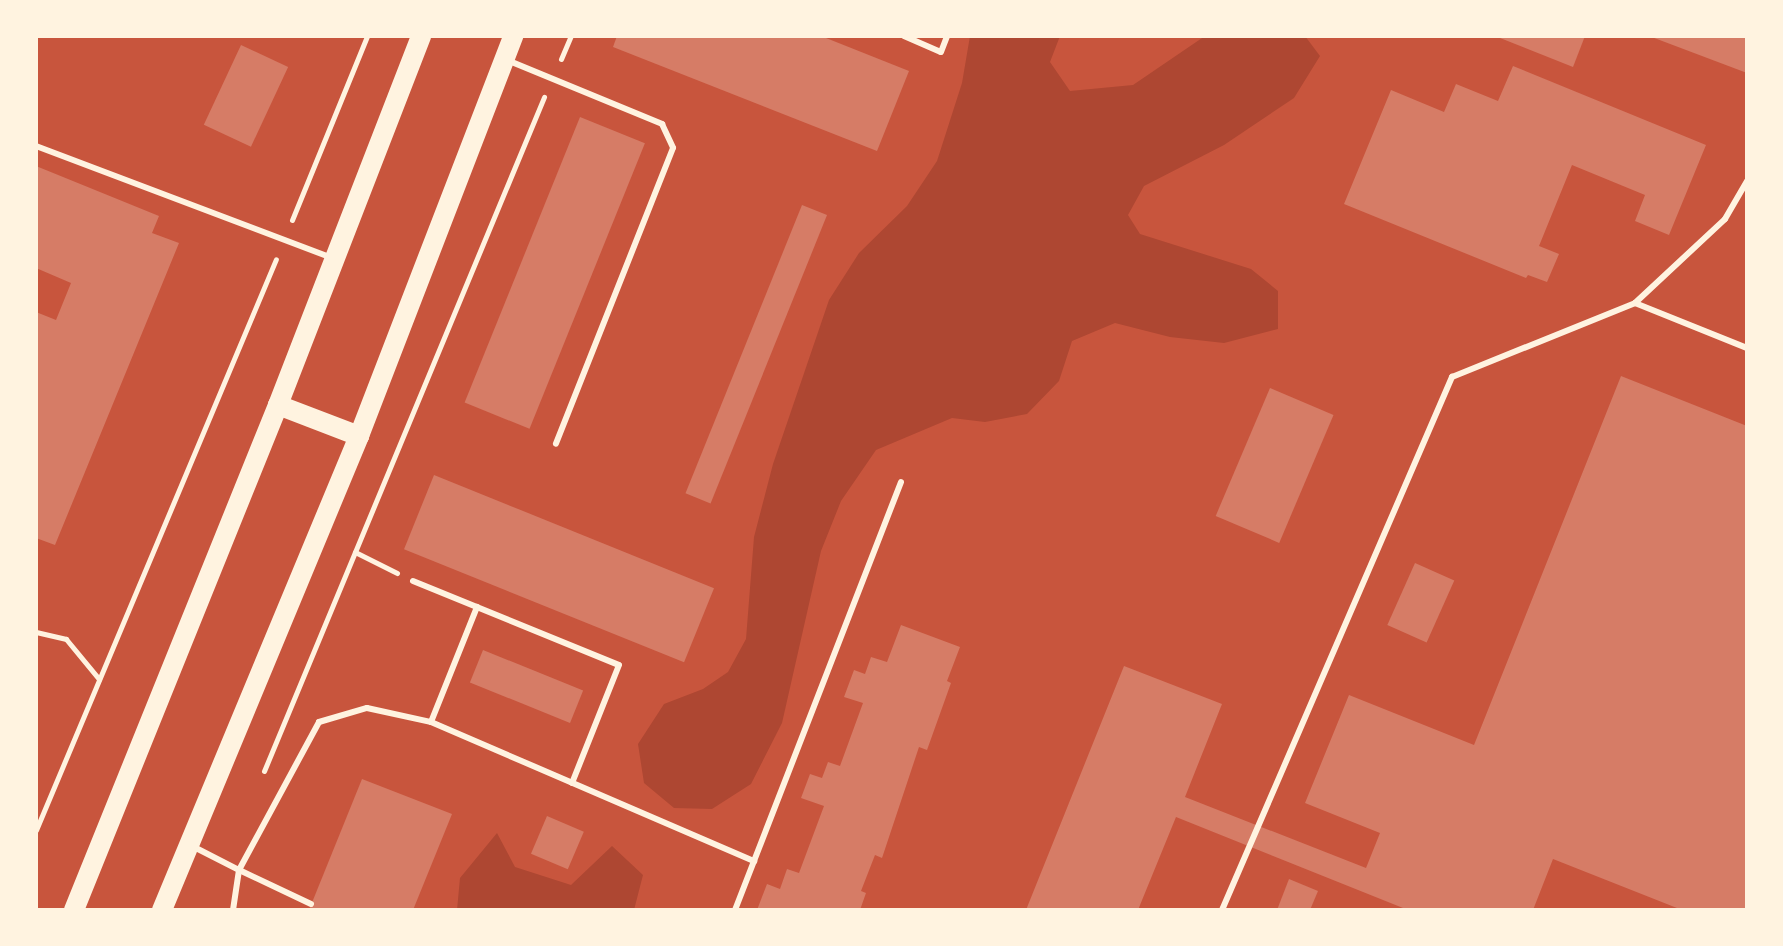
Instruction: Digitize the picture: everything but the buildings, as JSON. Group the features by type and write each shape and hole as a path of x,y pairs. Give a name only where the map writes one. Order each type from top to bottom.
{"main road":[{"path":"74,910 278,405 421,36"},
{"path":"162,910 359,436 513,36"},
{"path":"278,405 359,436"}],"lane":[{"path":"904,36 941,52 947,36"},
{"path":"504,59 662,124 673,148 556,444"},
{"path":"36,146 333,258"},
{"path":"1222,910 1452,377 1635,303 1725,219 1747,181"},
{"path":"1635,303 1747,348"},
{"path":"735,910 901,482"},
{"path":"413,581 619,665 572,783"},
{"path":"431,722 477,607"},
{"path":"233,910 239,870 319,722 367,708 431,722 754,861"},
{"path":"188,844 311,904"}],"path":[{"path":"36,830 367,36"},
{"path":"261,779 571,36"},
{"path":"355,552 413,581"},
{"path":"36,632 66,639 99,680"}],"shaded area":[{"path":"970,36 1060,36 1050,62 1070,91 1133,85 1205,36 1305,36 1320,56 1294,98 1224,145 1144,186 1128,215 1140,234 1251,269 1278,291 1278,329 1224,343 1170,337 1115,323 1072,341 1059,381 1027,414 985,422 952,418 876,450 841,501 821,551 782,723 751,784 712,809 674,808 644,783 638,744 664,704 703,689 728,672 746,639 754,537 773,464 829,300 859,253 907,206 937,161 962,83"},
{"path":"497,833 515,867 571,885 612,846 643,875 634,910 457,910 460,878"}]}
